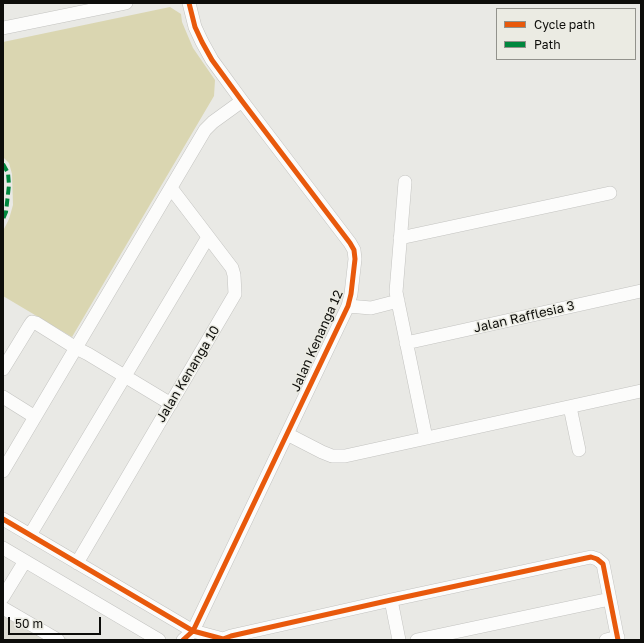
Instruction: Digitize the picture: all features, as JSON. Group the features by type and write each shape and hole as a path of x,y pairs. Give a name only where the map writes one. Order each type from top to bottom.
{"street":[{"path":"3,28 69,8 126,3"},
{"name":"Jalan Kenanga 12","path":"183,640 193,631 348,306 352,294 355,259 354,250 350,242 212,60 195,27 189,3"},
{"path":"5,464 35,417 205,130 242,101"},
{"path":"406,182 396,287 426,438"},
{"name":"Jalan Kenanga 10","path":"77,563 235,294 232,268 171,188"},
{"path":"400,238 610,193"},
{"path":"30,535 208,237"},
{"name":"Jalan Rafflesia 3","path":"406,343 641,291"},
{"path":"348,306 371,308 398,301"},
{"path":"3,369 32,322 171,404"},
{"path":"286,434 332,456 345,456 641,391"},
{"path":"3,397 35,417"},
{"path":"570,407 578,450"},
{"path":"3,520 193,631 224,639 231,636 391,600 591,557 598,559 603,564 610,599 614,639"},
{"path":"3,548 158,640"},
{"path":"3,597 25,561"},
{"path":"417,640 610,599"},
{"path":"391,600 399,640"},
{"path":"3,608 58,640"}],"shaded area":[{"path":"170,7 181,14 182,22 193,48 215,80 214,96 72,337 3,296 3,231 9,219 13,205 12,174 9,163 3,157 3,42"},
{"path":"3,602 69,640 3,640"}],"marked path":[{"path":"3,164 8,173 9,185 6,212 3,219"}],"cycle path":[{"path":"183,640 193,631 348,306 355,259 354,250 350,243 212,60 195,27 189,3"},
{"path":"3,519 193,631 223,639 391,600 591,557 597,559 603,564 618,640"}]}
